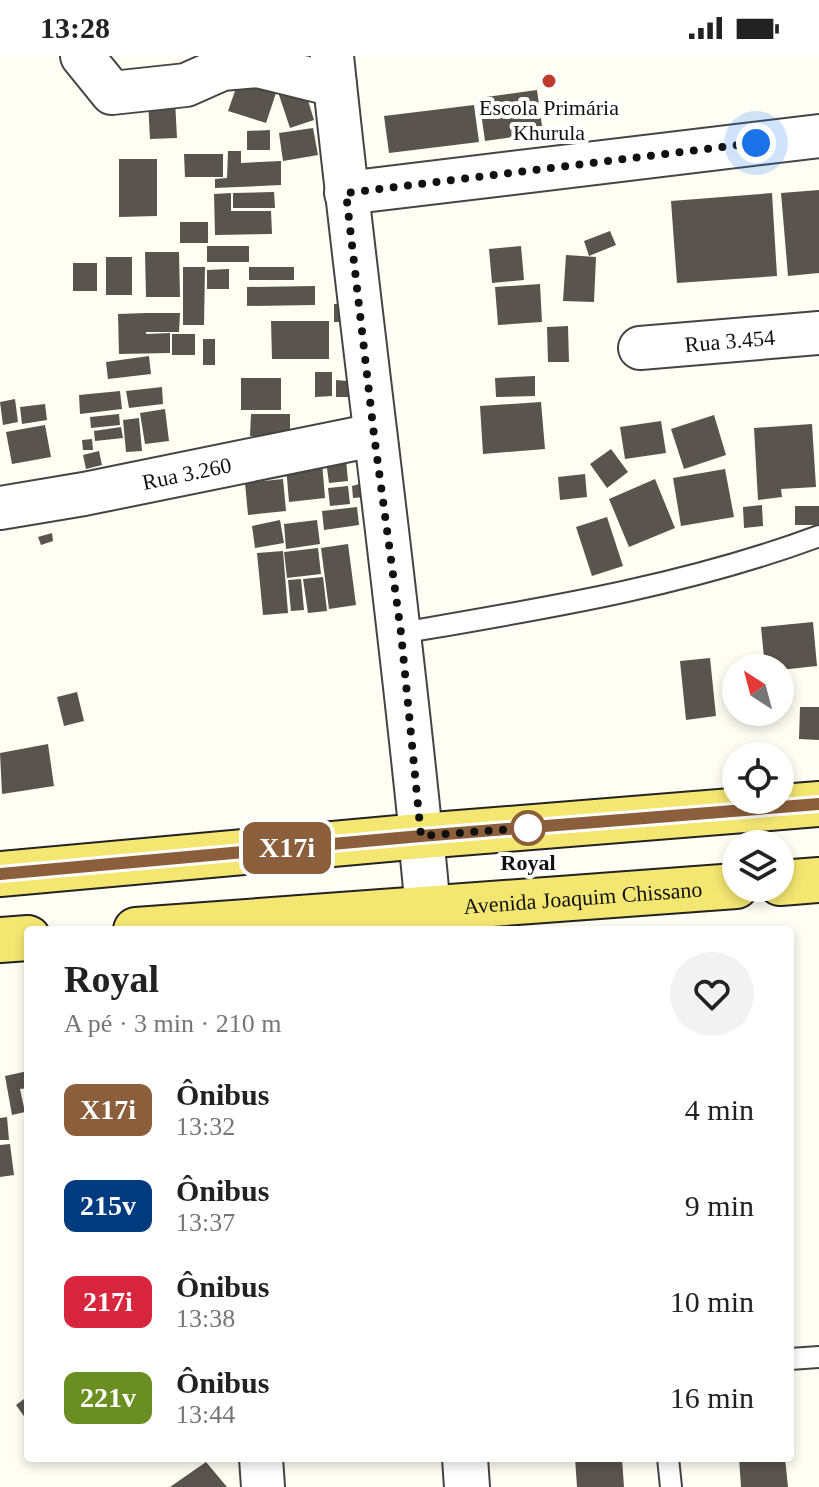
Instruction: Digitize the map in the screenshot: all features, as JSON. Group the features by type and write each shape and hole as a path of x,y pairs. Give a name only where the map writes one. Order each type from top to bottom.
{"main road":[{"path":"0,874 819,804"},
{"path":"794,882 819,880"},
{"name":"Avenida Joaquim Chissano","path":"243,926 429,919 722,888"},
{"path":"0,940 24,938"}],"street":[{"path":"82,56 112,93 186,85 222,69 258,66 333,70 374,435 401,633 429,919"},
{"path":"346,193 819,136"},
{"name":"Rua 3.454","path":"640,348 819,333"},
{"name":"Rua 3.260","path":"0,508 374,435"},
{"path":"261,1462 263,1487"},
{"path":"465,1462 467,1487"}],"lane":[{"path":"401,633 553,607 758,559 819,536"},
{"path":"794,1359 819,1357"},
{"path":"668,1462 671,1487"}],"building":[{"path":"242,71 279,84 266,123 228,111"},
{"path":"303,84 314,120 290,128 278,92"},
{"path":"537,90 543,133 485,141 479,98"},
{"path":"175,100 177,138 150,139 148,101"},
{"path":"474,105 479,142 389,153 384,116"},
{"path":"313,128 318,155 283,161 279,133"},
{"path":"270,130 270,150 247,150 247,131"},
{"path":"228,151 241,151 241,163 281,161 281,185 215,188 215,179 227,178"},
{"path":"184,154 223,154 223,177 185,177"},
{"path":"119,159 157,159 157,216 119,217"},
{"path":"819,190 819,273 788,276 781,193"},
{"path":"274,192 275,208 233,208 233,193"},
{"path":"231,193 231,211 271,211 272,234 215,235 214,194"},
{"path":"772,193 777,276 677,283 671,201"},
{"path":"180,222 208,222 208,243 180,243"},
{"path":"610,231 616,245 589,256 584,241"},
{"path":"207,246 249,246 249,262 207,262"},
{"path":"521,246 524,280 492,283 489,249"},
{"path":"145,252 179,252 180,297 146,297"},
{"path":"566,255 596,257 594,302 563,301"},
{"path":"106,257 132,257 132,295 106,295"},
{"path":"73,263 97,263 97,291 73,291"},
{"path":"183,267 205,267 204,325 183,325"},
{"path":"249,267 294,267 294,280 249,280"},
{"path":"229,269 229,289 207,289 207,270"},
{"path":"540,284 542,322 498,325 495,287"},
{"path":"315,286 315,305 247,306 247,287"},
{"path":"349,303 349,322 334,322 334,304"},
{"path":"180,313 179,332 146,332 170,333 170,353 119,354 118,314"},
{"path":"271,321 329,321 329,359 272,359"},
{"path":"568,326 569,362 548,362 547,327"},
{"path":"172,334 195,334 195,355 172,355"},
{"path":"203,339 215,339 215,365 203,365"},
{"path":"149,356 151,374 108,379 106,362"},
{"path":"315,372 332,372 332,396 315,397"},
{"path":"535,376 535,396 496,397 495,378"},
{"path":"241,378 281,378 281,410 241,410"},
{"path":"336,380 348,381 348,397 336,397"},
{"path":"162,387 163,404 129,408 126,391"},
{"path":"120,391 122,409 80,414 79,395"},
{"path":"15,399 18,422 3,425 0,402"},
{"path":"541,402 545,449 483,454 480,406"},
{"path":"45,404 47,420 22,424 20,407"},
{"path":"165,409 169,441 145,444 140,413"},
{"path":"119,414 120,425 91,428 90,417"},
{"path":"251,414 290,414 290,436 250,436"},
{"path":"714,415 726,455 684,469 671,429"},
{"path":"139,418 142,451 126,452 123,420"},
{"path":"661,421 666,453 625,459 620,427"},
{"path":"812,424 816,487 781,489 782,497 758,500 754,428"},
{"path":"45,425 51,457 12,464 6,432"},
{"path":"121,427 123,438 95,441 94,431"},
{"path":"92,439 93,450 83,450 82,440"},
{"path":"611,449 628,472 607,488 590,464"},
{"path":"99,451 102,465 86,469 83,455"},
{"path":"346,459 348,481 329,483 326,461"},
{"path":"322,462 325,498 289,502 286,466"},
{"path":"725,469 734,517 681,526 673,478"},
{"path":"585,474 587,497 560,500 558,477"},
{"path":"283,479 286,511 248,515 245,483"},
{"path":"655,479 675,528 629,547 609,499"},
{"path":"363,483 365,497 353,498 352,486"},
{"path":"348,486 350,504 330,506 328,488"},
{"path":"762,505 763,526 744,528 743,507"},
{"path":"795,506 819,506 819,525 795,525"},
{"path":"357,507 359,525 324,530 322,511"},
{"path":"607,517 623,566 592,576 576,527"},
{"path":"280,520 284,543 255,548 252,526"},
{"path":"317,520 320,544 286,549 284,524"},
{"path":"52,533 53,541 41,545 38,537"},
{"path":"348,544 356,605 329,609 321,548"},
{"path":"318,548 321,574 287,578 284,552"},
{"path":"283,551 288,613 263,615 257,553"},
{"path":"323,577 327,611 308,613 303,579"},
{"path":"301,579 304,610 291,611 288,580"},
{"path":"813,622 817,666 794,668 794,654 764,654 761,627"},
{"path":"710,658 716,716 686,720 680,661"},
{"path":"77,692 84,721 64,726 57,697"},
{"path":"800,707 819,707 819,740 799,739"},
{"path":"48,744 54,786 2,794 0,753"},
{"path":"24,1072 24,1088 20,1089 24,1112 12,1115 5,1076"},
{"path":"7,1117 9,1140 0,1140 0,1118"},
{"path":"10,1144 14,1175 0,1177 0,1145"},
{"path":"24,1399 24,1416 16,1405"},
{"path":"206,1462 227,1487 170,1487"},
{"path":"575,1462 622,1462 624,1487 577,1487"},
{"path":"739,1462 785,1462 788,1487 741,1487"}],"bus line":[{"name":"X17i","path":"0,874 819,804"}],"place":[{"name":"Escola Primária Khurula","path":"549,81"},
{"name":"Royal","path":"528,828"}],"route":[{"path":"528,828 537,827 421,836 401,633 346,193 756,143"}]}
